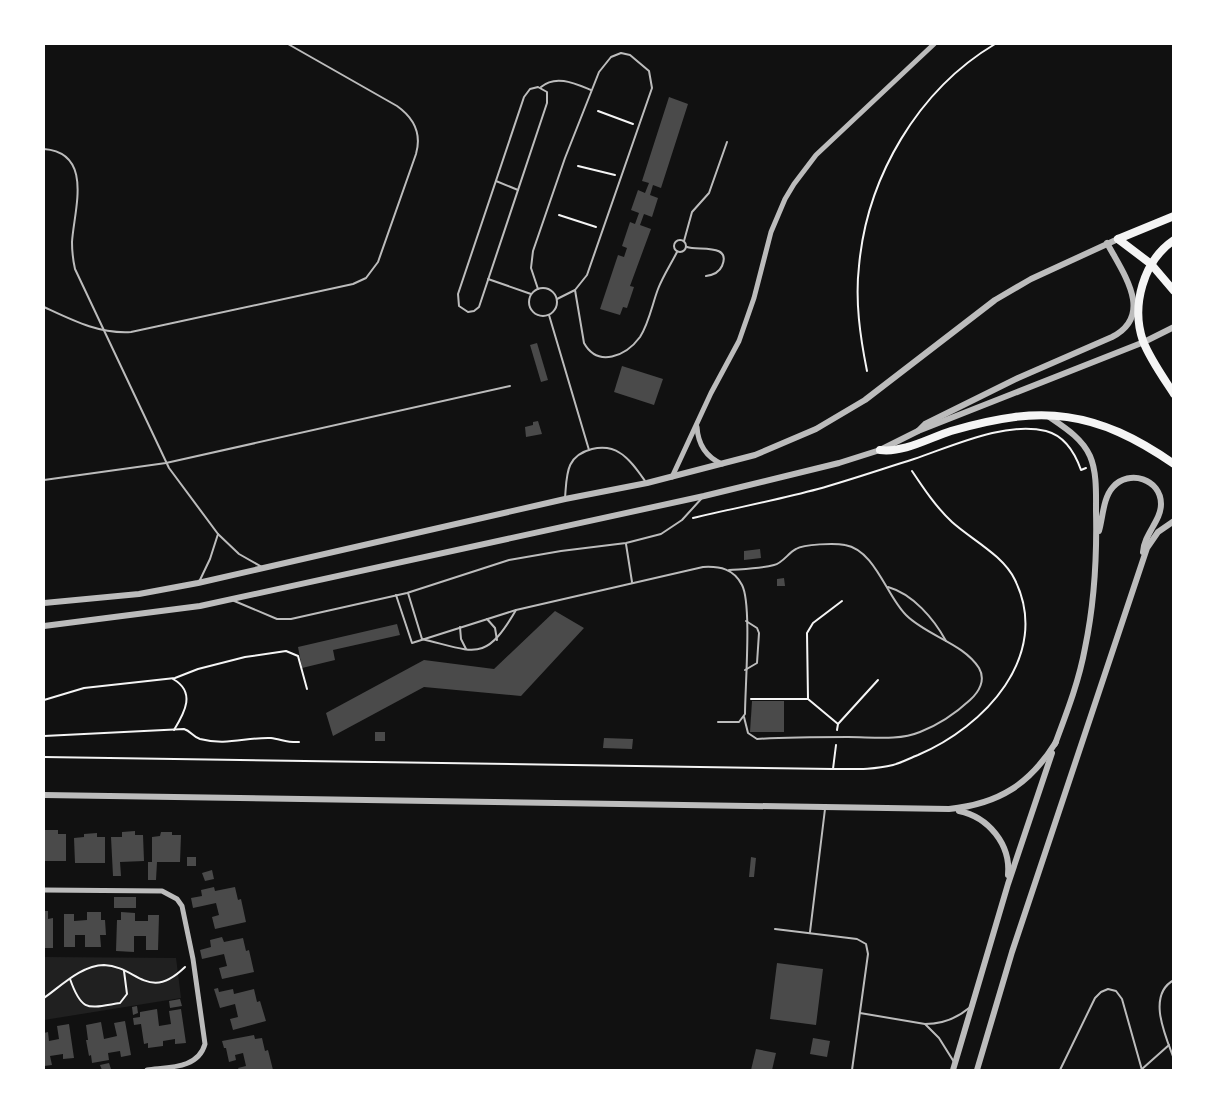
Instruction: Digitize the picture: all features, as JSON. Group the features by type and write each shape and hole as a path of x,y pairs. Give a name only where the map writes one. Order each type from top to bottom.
{"main road":[{"path":"1118,239 1173,216"},
{"path":"1118,239 1152,264 1173,291"},
{"path":"1173,240 1160,250 1145,276 1139,305 1144,342 1173,394"},
{"path":"880,450 900,449 947,432 981,423 1047,415 1070,416 1113,429 1145,445 1173,464"}],"street":[{"path":"672,477 739,341 754,298 771,232 794,183 816,155 934,44"},
{"path":"44,603 139,594 198,584 565,499 724,465 786,443 844,413 887,384 972,315 995,300 1030,279 1118,239"},
{"path":"918,432 922,425 1018,378 1112,337 1125,328 1132,315 1134,300 1107,243"},
{"path":"44,626 164,612 230,599 704,496 839,464 880,450 918,432 1144,342 1173,327"},
{"path":"954,1067 1008,884 1075,687 1086,647 1096,537 1093,464 1086,448 1078,439 1047,415"},
{"path":"696,425 698,438 704,449 712,459 724,465"},
{"path":"1096,537 1106,499 1114,486 1127,478 1142,478 1157,491 1161,505 1159,515 1145,542 1144,558"},
{"path":"977,1071 1011,952 1144,558 1152,539 1164,526 1173,521"},
{"path":"44,795 949,809 968,807 1004,795 1034,773 1056,742"},
{"path":"949,809 975,816 996,833 1007,857 1008,884"},
{"path":"44,890 153,890 170,894 182,906 205,1036 203,1052 192,1062 147,1071"}],"lane":[{"path":"44,307 84,325 105,331 140,331 353,284 366,278 375,268 416,154 418,140 415,126 408,115 397,106 288,44"},
{"path":"538,289 531,268 533,251 591,90 602,66 611,57 626,53 635,57 648,71 652,82 587,275 575,290 557,299"},
{"path":"542,87 547,92 548,99 477,309 468,312 461,309 457,302 458,294 526,94 534,87 542,87 556,80 591,90"},
{"path":"706,276 716,273 722,267 721,254 713,248 699,250 687,247 684,241 692,212 709,193 727,142"},
{"path":"44,150 61,154 69,161 74,171 79,196 73,235 73,261 81,285 105,331 166,463 218,534 239,554 265,568"},
{"path":"495,181 518,190"},
{"path":"677,252 674,248 675,243 679,240 684,241"},
{"path":"677,252 682,253 687,247"},
{"path":"575,290 584,344 587,349 598,357 616,356 634,344 643,332 658,288 677,252"},
{"path":"488,279 531,294"},
{"path":"547,288 557,299 556,309 549,315 539,316 531,310 529,300 531,294 538,289 547,288"},
{"path":"549,315 589,450"},
{"path":"44,480 166,463 510,386"},
{"path":"565,499 566,477 571,462 576,456 589,450 603,448 616,451 627,458 647,483"},
{"path":"230,599 271,617 284,620 396,595 509,560 626,543 661,534 681,520 704,496"},
{"path":"198,584 210,559 218,534"},
{"path":"626,543 632,582"},
{"path":"396,595 412,643 516,610 632,582 703,567 712,566 729,570 774,565 796,549 843,545 863,554 907,617 964,653 981,673 981,685 972,699 952,714 927,729 910,735 754,738 748,734 744,717 745,592 741,583 729,570"},
{"path":"888,587 912,599 932,620 946,641"},
{"path":"407,592 422,639"},
{"path":"422,639 466,649 483,648 497,640 516,610"},
{"path":"488,619 495,628 497,640"},
{"path":"746,621 757,628 759,633 757,663 746,670"},
{"path":"460,627 461,639 466,649"},
{"path":"718,722 736,723 744,717"},
{"path":"810,933 825,807"},
{"path":"775,929 857,939 866,944 868,954 852,1071"},
{"path":"1173,980 1163,989 1159,1003 1173,1059"},
{"path":"1060,1071 1095,998 1108,989 1116,991 1122,999 1142,1070 1169,1045"},
{"path":"860,1013 925,1024 950,1020 971,1006"},
{"path":"925,1024 945,1046 954,1067"}],"path":[{"path":"867,371 860,331 858,266 876,191 894,147 937,89 980,53 995,44"},
{"path":"598,111 638,126"},
{"path":"578,166 621,176"},
{"path":"559,215 603,229"},
{"path":"681,520 818,489 976,437 1017,430 1049,432 1072,449 1081,470 1093,464"},
{"path":"44,757 833,769 877,768 894,765 941,744 957,734 992,704 1010,676 1022,646 1026,623 1022,597 1012,575 1000,560 950,520 912,471"},
{"path":"807,699 807,633 813,623 842,601"},
{"path":"44,700 84,688 173,678 245,657 286,651 298,656 307,690"},
{"path":"173,678 182,686 187,703 174,730"},
{"path":"833,769 838,724 878,680"},
{"path":"745,699 807,699 838,724"},
{"path":"44,736 187,729 199,738 230,742 268,738 299,742"},
{"path":"44,998 70,979 94,966 116,967 142,981 160,982 178,974 193,959"},
{"path":"70,979 77,998 84,1004 91,1007 120,1004 127,994 124,971"}],"shaded area":[{"path":"44,957 176,958 181,998 44,1020"}],"building":[{"path":"669,97 688,104 661,188 653,185 650,195 658,198 652,217 644,214 640,225 651,229 630,286 634,287 627,308 623,307 620,315 600,309 618,255 624,257 627,248 622,246 630,222 635,224 639,213 631,210 638,190 645,193 649,183 642,181"},
{"path":"537,343 548,380 541,382 530,345"},
{"path":"622,366 663,379 654,405 614,392"},
{"path":"538,421 542,434 526,437 525,427"},
{"path":"760,549 761,558 744,560 744,551"},
{"path":"784,578 785,586 777,586 777,579"},
{"path":"555,611 584,628 521,696 424,687 333,736 326,713 424,660 494,669"},
{"path":"397,624 400,635 333,650 335,660 302,668 298,647"},
{"path":"752,701 784,701 784,732 750,732"},
{"path":"375,732 385,732 385,741 375,741"},
{"path":"604,738 633,739 632,749 603,748"},
{"path":"45,830 58,830 58,834 66,834 66,861 44,861"},
{"path":"135,831 135,835 143,835 144,861 120,862 121,876 113,876 111,837 122,837 122,832"},
{"path":"161,832 181,835 180,862 157,862 156,880 148,880 148,862 152,862 152,837 160,836"},
{"path":"97,833 97,837 105,837 105,863 75,863 74,838"},
{"path":"187,857 196,857 196,866 187,866"},
{"path":"751,857 756,858 754,877 749,877"},
{"path":"212,870 214,879 205,881 202,873"},
{"path":"214,887 215,891 235,887 238,900 241,899 246,922 215,929 212,917 219,915 216,903 193,908 191,898 202,896 201,890"},
{"path":"114,897 136,897 136,908 114,908"},
{"path":"44,911 48,911 48,919 53,918 53,948 44,948"},
{"path":"87,912 101,912 101,920 105,920 106,935 100,935 101,947 85,947 85,935 75,935 75,947 64,947 64,914 74,914 74,921 87,920"},
{"path":"121,912 135,913 135,921 148,921 148,915 159,915 158,950 146,950 146,936 134,936 134,952 116,951 117,920 121,920"},
{"path":"222,937 224,942 243,938 246,951 249,950 254,972 222,979 219,968 227,966 224,954 202,959 200,950 211,947 210,940"},
{"path":"777,963 823,969 816,1025 770,1019"},
{"path":"218,988 219,992 233,989 234,994 254,989 266,1021 233,1030 230,1019 238,1017 235,1004 220,1008 214,989"},
{"path":"180,999 182,1006 170,1008 169,1001"},
{"path":"137,1006 138,1013 133,1015 132,1007"},
{"path":"157,1009 159,1026 171,1024 169,1011 181,1009 186,1043 175,1044 175,1039 163,1041 163,1046 148,1048 148,1043 144,1044 141,1024 134,1025 133,1018 140,1017 140,1012"},
{"path":"125,1021 131,1055 121,1057 120,1051 108,1053 109,1060 92,1063 86,1040 88,1040 86,1025 101,1022 104,1039 117,1036 114,1023"},
{"path":"69,1024 74,1058 63,1059 63,1054 50,1056 52,1065 44,1066 44,1033 48,1032 49,1041 59,1039 57,1026"},
{"path":"254,1035 255,1039 262,1038 273,1070 239,1070 238,1068 246,1066 243,1053 235,1055 236,1060 229,1062 222,1041"},
{"path":"813,1038 830,1041 827,1057 810,1054"},
{"path":"756,1049 776,1053 772,1070 751,1070"},
{"path":"109,1063 111,1069 102,1070 100,1065"}]}
